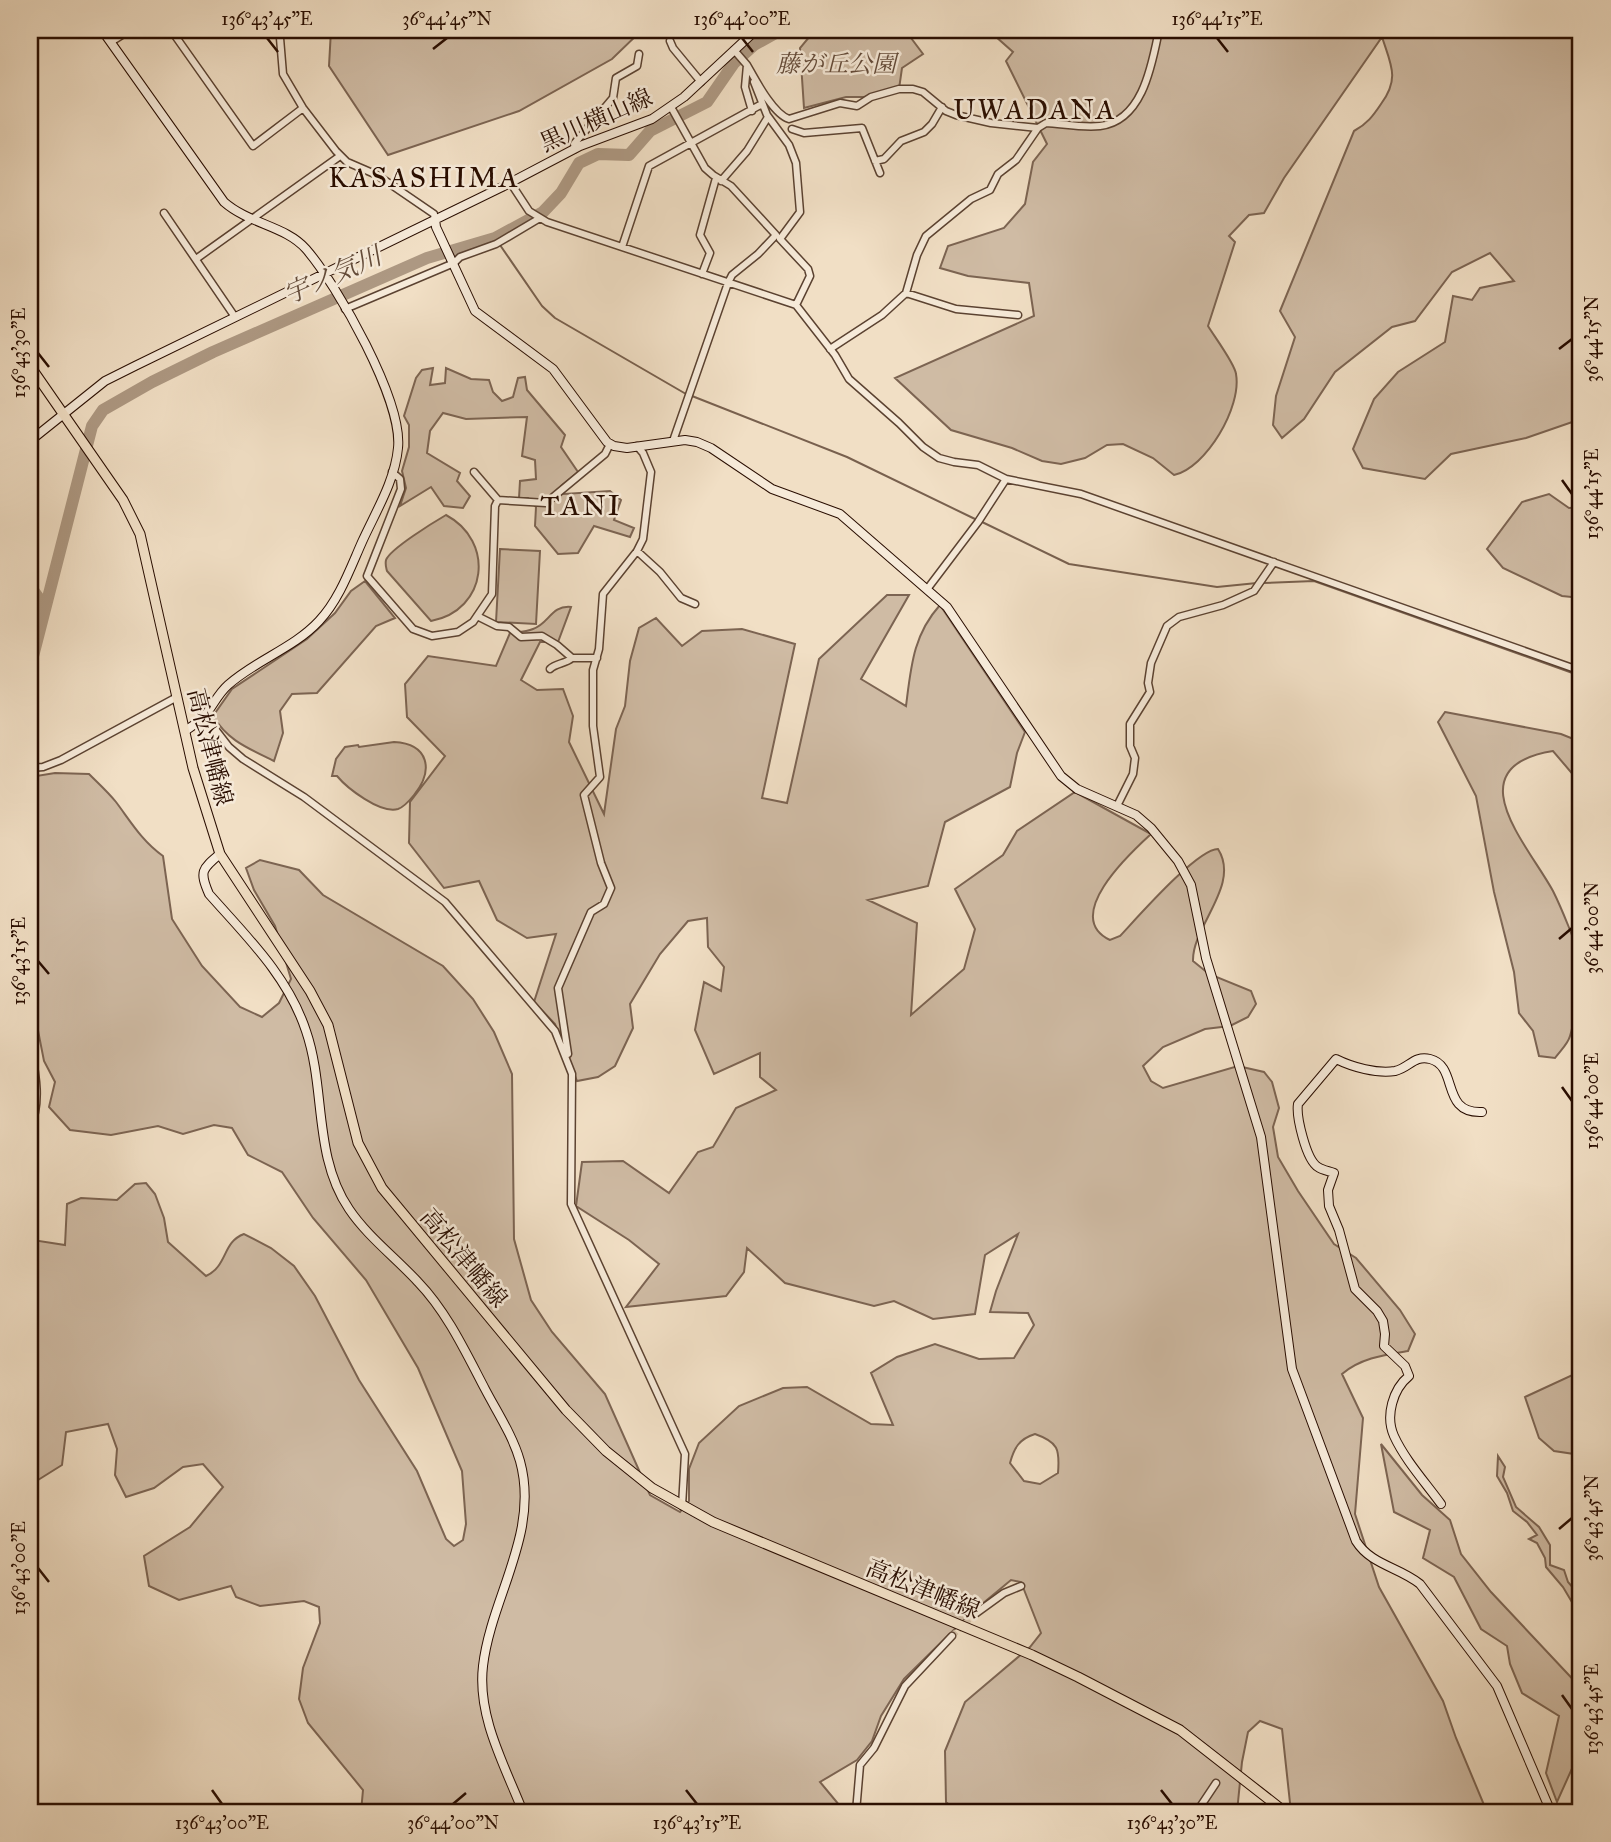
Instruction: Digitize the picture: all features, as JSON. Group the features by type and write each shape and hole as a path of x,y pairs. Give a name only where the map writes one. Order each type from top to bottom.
{"main road":[{"name":"高松津幡線","path":"30,366 98,461 123,500 140,534 193,768 220,854 310,991 328,1025 358,1143 382,1188 574,1418 606,1451 634,1474 682,1506 794,1558 1032,1655 1078,1677 1180,1730 1285,1812"}],"street":[{"path":"102,30 214,189 235,212 282,232 304,246 336,291 390,399 399,433 393,471 347,575 326,613 299,639 248,669 228,685 214,699 205,716 186,731"},
{"path":"111,42 130,30"},
{"path":"171,30 253,146 303,108"},
{"path":"276,30 280,38 283,74 303,108 340,156 347,162 377,175 434,214 436,227 475,311 554,369 601,436 610,444 622,447 692,440 705,444 772,489 840,514 947,607 1061,776 1077,789 1136,816 1151,828 1178,861 1191,885 1206,958 1261,1137 1292,1369 1356,1541 1363,1552 1411,1576 1420,1584 1497,1686 1551,1812"},
{"name":"黒川横山線","path":"30,441 105,382 575,149 674,113 701,82 756,30"},
{"path":"830,349 882,315 906,293 917,255 926,236 971,199 990,190 998,174 1016,160 1038,128 1045,124 1099,126 1115,122 1130,110 1153,57 1158,30"},
{"path":"670,41 701,82"},
{"path":"735,52 783,117 789,119 840,103 857,106 871,97 900,89 913,89 923,92 956,115 991,123 1038,128"},
{"path":"575,149 574,144 612,98 616,78 637,66 639,54"},
{"path":"744,62 752,111"},
{"path":"751,72 768,117 784,137 796,163 800,212 780,239 808,268 810,276 796,305"},
{"path":"622,247 649,166 762,104"},
{"path":"875,161 884,159 901,141 924,132 942,107"},
{"path":"673,441 732,275 776,235 731,186 705,168 674,113"},
{"path":"702,274 710,253 701,235 719,179 747,151 768,117"},
{"path":"789,119 792,129"},
{"path":"792,129 804,132 862,128 880,173"},
{"path":"784,137 792,129"},
{"path":"196,259 340,156"},
{"path":"510,182 529,211 539,218 796,305 849,379 923,447 939,458 978,465 1006,479 1081,494 1581,671"},
{"path":"164,213 235,317"},
{"path":"347,313 452,260 498,243 539,218"},
{"path":"906,293 956,309 1018,315"},
{"path":"474,472 498,500 546,503 605,454 610,444"},
{"path":"637,446 651,472 645,523 637,551 603,594 603,618 593,670 593,726 600,777 584,795 601,863 611,888 604,904 591,912 558,988 572,1074 571,1204 685,1454 682,1506"},
{"path":"393,471 400,479 401,489 367,572 368,579 413,629 424,634 442,636 458,632 472,622 492,594 495,506 498,500"},
{"path":"928,588 979,521 1006,479"},
{"path":"637,551 660,572 681,598 695,604"},
{"path":"1117,806 1133,774 1135,758 1130,746 1130,724 1150,692 1151,663 1167,625 1179,617 1223,605 1254,591 1274,562"},
{"path":"477,616 497,626 509,627 521,637 542,636 572,658"},
{"path":"550,669 555,664 572,658 597,658"},
{"path":"30,768 43,767 61,760 177,697"},
{"path":"205,716 229,747 243,759 304,797 445,902 555,1031 569,1063"},
{"path":"220,854 206,865 202,873 204,882 209,894 275,970 298,1010 313,1059 325,1148 337,1187 349,1210 420,1283 445,1317 494,1405 520,1461 524,1491 522,1532 486,1648 482,1682 489,1726 523,1812"},
{"path":"30,1043 37,1091 35,1114 30,1129"},
{"path":"1441,1504 1392,1433 1393,1397 1400,1383 1409,1376 1405,1366 1384,1346 1383,1321 1377,1311 1355,1289 1339,1230 1329,1206 1328,1190 1334,1173 1314,1164 1304,1144 1296,1113 1298,1104 1336,1059 1367,1069 1396,1071 1418,1058 1432,1059 1441,1065 1458,1104 1471,1113 1482,1112"},
{"path":"975,1615 1004,1593 1021,1586"},
{"path":"856,1812 860,1765 874,1748 905,1686 952,1636"},
{"path":"1200,1812 1200,1807 1216,1783"}],"green space":[{"path":"331,30 642,30 612,59 519,111 388,155 329,66"},
{"name":"藤が丘公園","path":"815,30 905,30 923,54 902,68 899,89 864,97 846,97 804,108 800,48"},
{"path":"995,30 1581,30 1581,419 1526,438 1451,454 1425,479 1363,468 1353,449 1374,399 1398,372 1445,342 1453,296 1472,300 1480,288 1514,281 1490,253 1452,272 1415,321 1392,327 1335,372 1304,419 1282,438 1273,425 1276,396 1295,337 1280,311 1354,131 1363,126 1387,95 1392,71 1382,37 1284,178 1264,213 1249,215 1229,236 1235,242 1208,326 1235,369 1236,388 1227,419 1209,449 1198,461 1174,475 1153,458 1123,444 1107,445 1085,458 1061,464 1042,461 1012,448 951,430 895,378 1034,316 1029,283 968,276 940,268 948,246 1004,228 1025,204 1033,162 1047,144 1006,61 1013,52 995,36"},
{"path":"433,368 430,385 445,383 446,368 471,379 489,380 493,392 502,401 513,397 518,378 525,377 527,390 565,435 561,447 578,472 561,486 564,494 610,491 621,500 614,520 634,528 630,537 594,526 578,553 558,554 535,526 536,507 528,498 519,498 520,481 536,479 535,460 522,456 527,417 466,419 443,413 430,431 427,453 460,473 457,481 470,496 463,508 444,506 431,487 400,506 406,488 402,471 409,447 409,425 404,416 416,378 422,370"},
{"path":"1549,494 1569,508 1581,507 1581,598 1562,596 1503,568 1487,549 1522,502"},
{"path":"446,515 462,527 472,541 478,557 478,574 474,589 464,603 450,614 431,621 387,571 386,560 404,543"},
{"path":"500,549 540,551 536,624 496,622"},
{"path":"365,581 395,618 376,626 317,693 292,694 280,711 283,733 274,761 239,743 225,732 213,716 232,689 307,639 335,613 351,591"},
{"path":"887,595 909,595 861,679 906,706 919,640 940,605 1025,732 1017,753 1010,787 945,822 928,886 868,900 917,923 911,1015 964,969 975,929 955,889 1003,855 1017,831 1075,792 1151,834 1115,871 1096,902 1093,917 1097,930 1110,940 1120,936 1196,860 1218,849 1224,877 1200,934 1193,961 1209,974 1251,991 1256,1004 1248,1017 1230,1026 1205,1029 1163,1047 1143,1066 1151,1081 1163,1088 1238,1066 1264,1072 1272,1082 1279,1108 1273,1127 1278,1157 1334,1244 1356,1258 1400,1310 1415,1334 1408,1351 1365,1361 1342,1374 1363,1418 1355,1514 1379,1587 1443,1701 1487,1812 1291,1812 1282,1729 1260,1721 1248,1732 1237,1812 957,1812 946,1802 945,1751 965,1702 1030,1647 1041,1633 1021,1582 1011,1580 970,1614 904,1679 881,1716 872,1741 857,1760 820,1782 845,1812 361,1812 363,1790 308,1723 299,1699 303,1668 320,1623 319,1607 304,1601 260,1606 236,1597 231,1586 179,1600 149,1586 144,1556 190,1527 223,1487 203,1464 183,1467 154,1488 126,1497 115,1475 117,1449 108,1424 66,1432 62,1465 30,1485 30,1246 33,1240 65,1245 67,1204 81,1198 117,1200 135,1184 146,1183 155,1194 164,1218 168,1242 206,1276 218,1266 232,1243 244,1234 271,1248 294,1266 315,1296 359,1380 417,1471 446,1539 454,1546 463,1540 466,1524 462,1471 418,1368 366,1280 313,1218 282,1172 248,1155 232,1128 214,1125 183,1134 158,1126 111,1135 70,1130 49,1107 55,1082 44,1061 30,990 30,777 55,773 89,774 113,798 143,838 163,856 172,919 202,966 240,1007 262,1017 279,1003 291,979 275,926 254,890 246,868 260,860 299,870 323,895 443,966 473,999 494,1032 512,1074 514,1239 531,1300 552,1332 605,1394 650,1495 680,1512 689,1501 689,1469 699,1443 739,1406 783,1388 807,1387 871,1424 893,1425 871,1373 897,1357 935,1344 979,1359 1014,1358 1034,1325 1028,1313 990,1312 1018,1234 985,1255 975,1314 933,1319 894,1301 874,1306 785,1283 747,1248 744,1272 726,1296 626,1307 659,1264 629,1240 576,1206 582,1162 623,1161 669,1193 698,1152 713,1147 736,1108 776,1090 760,1077 760,1053 714,1074 695,1030 704,982 721,991 724,967 708,947 707,918 688,921 660,954 630,1004 633,1028 615,1066 598,1077 577,1081 555,1024 534,1002 556,934 527,938 497,920 479,881 444,888 409,843 410,802 445,756 407,717 405,684 428,656 496,666 510,633 538,627 554,612 571,607 558,642 540,642 521,680 537,690 563,689 573,716 569,742 604,814 616,729 625,706 630,661 639,628 656,618 682,646 702,631 742,629 795,644 762,798 787,803 819,659","holes":["1035,1434 1049,1440 1058,1452 1058,1473 1040,1484 1024,1481 1010,1463 1018,1445"]},
{"path":"1445,712 1561,734 1581,742 1581,784 1553,751 1524,760 1508,773 1503,790 1506,810 1553,891 1580,961 1572,1030 1568,1042 1555,1058 1539,1056 1533,1031 1519,1013 1514,972 1494,892 1476,796 1438,722"},
{"path":"394,742 415,748 425,760 426,768 420,786 400,808 391,810 373,804 337,776 332,776 336,759 345,747"},
{"path":"1581,1371 1581,1455 1554,1451 1539,1438 1525,1397"},
{"path":"1381,1444 1422,1495 1450,1520 1461,1554 1491,1592 1581,1688 1581,1764 1574,1764 1557,1802 1546,1773 1559,1716 1522,1693 1510,1664 1507,1646 1481,1629 1454,1577 1423,1558 1430,1530 1394,1512"},
{"path":"1498,1456 1505,1467 1503,1477 1516,1507 1539,1527 1550,1545 1550,1565 1564,1570 1568,1582 1581,1597 1581,1625 1573,1616 1579,1614 1563,1587 1546,1567 1545,1558 1537,1543 1529,1539 1537,1535 1527,1522 1513,1511 1497,1476"}],"waterway":[{"name":"宇ノ気川","path":"30,668 92,426 103,410 213,352 427,258 495,238 543,212 561,193 579,163 598,154 629,155 650,131 707,102 734,63 754,45 781,30"},
{"path":"500,245 542,306 555,318 686,394"},
{"path":"692,396 847,457 975,519"},
{"path":"980,521 1069,564 1217,587 1257,583"},
{"path":"1263,583 1314,581 1581,676"},
{"path":"30,586 45,607"}],"tunnel":[{"path":"952,1636 975,1614"}],"district":[{"name":"UWADANA","path":"1035,109"},
{"name":"KASASHIMA","path":"424,177"},
{"name":"TANI","path":"581,505"}]}
